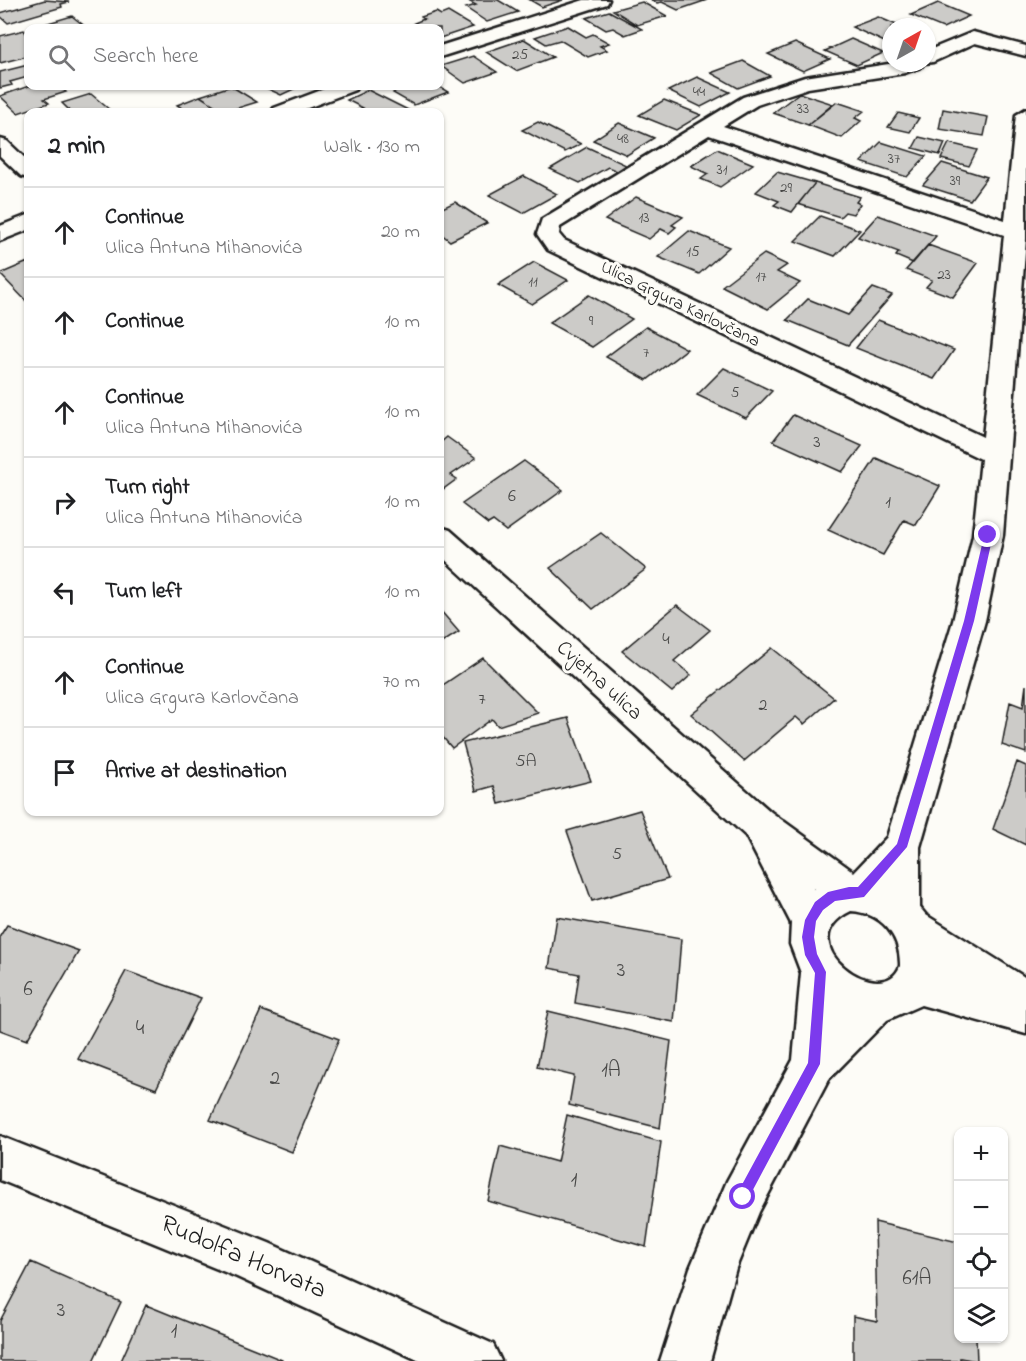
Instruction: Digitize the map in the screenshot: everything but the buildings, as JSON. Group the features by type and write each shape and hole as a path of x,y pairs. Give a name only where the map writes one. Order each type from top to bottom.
{"street":[{"path":"444,51 601,0"},
{"path":"936,54 973,38 1026,51"},
{"name":"Ulica Grgura Karlovčana","path":"882,71 805,83 750,101 550,224 548,234 556,245 736,333 995,454"},
{"path":"291,108 338,90"},
{"path":"902,847 854,892 832,896 819,906 810,920 808,937 811,955 820,972 835,987 852,998 889,1001 899,997 914,983 921,965 919,947 907,921 902,847 969,621 988,535 1026,115"},
{"path":"709,128 1015,231"},
{"path":"0,146 24,168"},
{"path":"0,234 24,224"},
{"name":"Cvjetna ulica","path":"444,542 758,824"},
{"path":"758,824 854,892 885,901 907,921 1026,1001"},
{"path":"758,824 810,920"},
{"path":"814,1064 820,972"},
{"path":"914,983 1026,1014"},
{"path":"685,1361 713,1268 743,1197 814,1064 877,1001"},
{"name":"Rudolfa Horvata","path":"3,1166 252,1260 476,1361"}],"route":[{"path":"743,1197 814,1064 820,972 811,955 808,937 810,920 819,906 832,896 849,892 860,893 902,847 969,621 988,535"}]}
